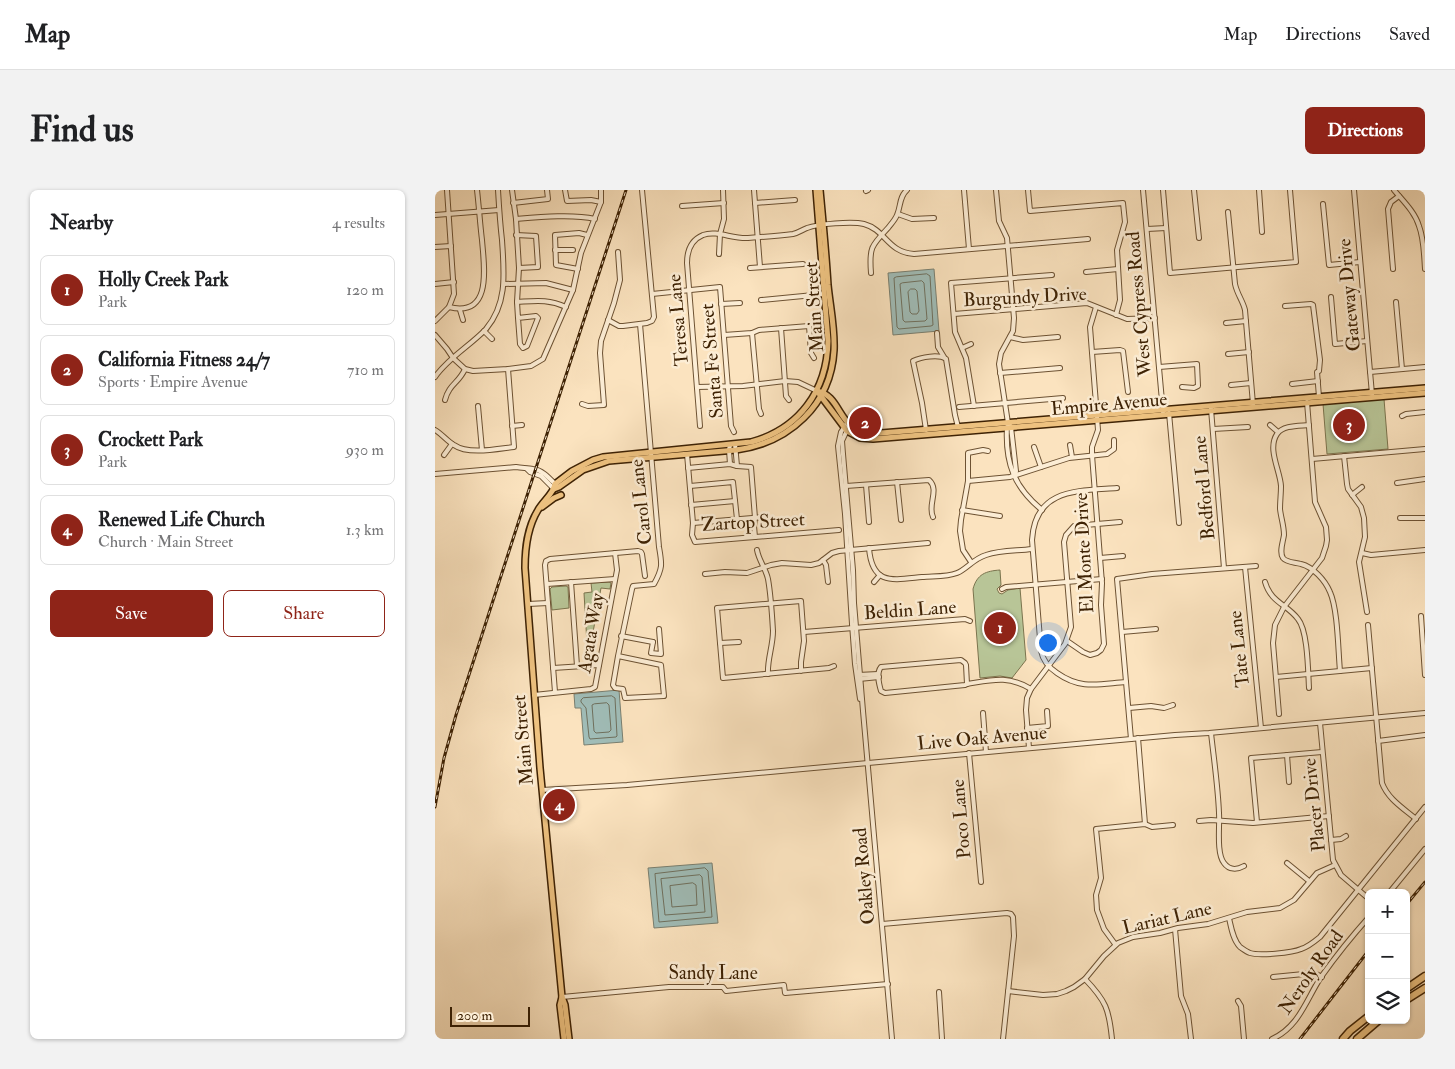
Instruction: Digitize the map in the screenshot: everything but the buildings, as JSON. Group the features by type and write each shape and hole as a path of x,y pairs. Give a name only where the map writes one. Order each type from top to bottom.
{"highway":[{"path":"1410,986 1425,976"},
{"path":"1410,997 1425,988"},
{"path":"1343,1039 1365,1019"},
{"path":"1357,1039 1374,1024"}],"main road":[{"name":"Main Street","path":"569,1039 565,1004 562,997 534,694 525,568 529,531 539,508 556,486 597,464 651,454 756,446 777,438 794,427 812,409 830,373 834,351 821,226 815,190"},
{"name":"Main Street","path":"651,454 687,454 733,447 759,440 789,424 820,393 828,354 828,341 824,294 820,190"},
{"name":"Empire Avenue","path":"847,427 855,436 865,439 1372,395 1425,388"},
{"path":"820,393 828,406 847,427"},
{"path":"820,393 832,400 847,427"},
{"name":"Empire Avenue","path":"1307,400 1319,396 1425,393"},
{"path":"812,409 820,404 828,406"},
{"name":"Empire Avenue","path":"847,427 869,434 957,427 1009,426"},
{"path":"941,433 957,430 957,427"},
{"path":"539,508 561,495"},
{"name":"Main Street","path":"562,997 560,1005 564,1039"}],"street":[{"path":"435,321 449,307 454,294 447,190"},
{"path":"449,307 460,310 476,303 481,296 484,285 477,190"},
{"path":"435,376 484,330 496,312 501,300 505,273 498,190"},
{"path":"512,190 519,268 518,318 520,344 523,348 527,346 538,318 536,316 518,318"},
{"path":"513,203 548,199 547,190"},
{"path":"565,190 567,201 591,200 601,202"},
{"path":"435,335 453,358 465,369 473,371 531,366 543,359 573,290 581,253 601,202 601,190"},
{"path":"608,320 619,326 647,323 652,321 654,317 642,190"},
{"path":"719,254 720,234 724,219 723,190"},
{"path":"755,190 760,267"},
{"path":"964,190 969,249"},
{"path":"996,190 999,221 1006,233 1008,246 1014,325 1001,353 999,364 1009,426 1011,472 1025,494 1042,510"},
{"path":"1028,190 1030,211 1123,203 1125,222 1117,250 1120,300 1116,315"},
{"name":"West Cypress Road","path":"1143,190 1159,367 1179,523"},
{"path":"1163,190 1171,273 1296,262 1290,190"},
{"path":"1195,190 1199,238"},
{"path":"1259,190 1263,232"},
{"name":"Gateway Drive","path":"1354,190 1372,395"},
{"path":"1394,190 1420,226 1425,269"},
{"path":"871,273 870,253 873,244 898,214 904,191"},
{"path":"1393,268 1388,209 1391,202 1399,196"},
{"path":"755,203 795,200"},
{"path":"682,206 724,203"},
{"path":"1323,204 1329,265 1360,262"},
{"path":"435,215 499,210"},
{"path":"1229,212 1236,289 1244,303 1253,405"},
{"path":"898,214 912,219 934,218"},
{"path":"516,219 550,216 595,218"},
{"path":"720,234 734,238 758,237 794,234 805,228 858,223 871,227 894,248 909,254 1088,239"},
{"path":"1147,229 1167,228"},
{"path":"578,269 556,265 555,235 579,233 587,235"},
{"name":"Teresa Lane","path":"700,426 687,254 695,240 703,235 720,234"},
{"path":"516,235 536,236 537,243 538,267 519,268"},
{"path":"435,247 451,246"},
{"path":"555,250 573,250"},
{"path":"582,404 588,406 604,405 600,353 601,341 614,303 619,280 618,252"},
{"path":"750,268 803,264"},
{"path":"1086,272 1118,269"},
{"path":"974,406 966,358 955,332 951,283 1052,275"},
{"path":"435,284 454,282"},
{"path":"504,284 546,283 573,290"},
{"name":"Santa Fe Street","path":"689,290 720,287 731,426 734,432"},
{"path":"652,294 689,290"},
{"path":"761,300 824,294"},
{"path":"1331,297 1335,344 1367,341"},
{"path":"517,302 545,301 566,306"},
{"path":"1396,302 1402,369"},
{"path":"721,304 741,303"},
{"name":"Burgundy Drive","path":"954,314 1083,303 1130,319 1155,318"},
{"path":"1285,306 1313,305 1320,360 1319,371 1317,372 1319,396"},
{"name":"El Monte Drive","path":"1067,641 1090,655 1097,653 1103,646 1104,640 1101,600 1103,586 1092,455 1092,447 1097,434 1097,418 1090,327 1096,306"},
{"path":"460,310 463,320"},
{"path":"1225,322 1246,321"},
{"name":"Carol Lane","path":"618,656 661,665 664,696 625,698 623,690 615,688 613,685 621,636 633,586 654,584 661,571 662,561 659,547 640,324"},
{"path":"724,335 809,326 811,353 814,358"},
{"path":"781,328 786,396 789,400"},
{"path":"484,330 492,339"},
{"path":"752,333 761,414"},
{"path":"937,333 938,347 947,362 957,427"},
{"path":"1010,337 1023,340 1058,337"},
{"path":"962,348 971,344"},
{"path":"1091,352 1123,351 1128,392"},
{"path":"1228,354 1249,352"},
{"path":"926,430 913,361 915,359 944,357"},
{"path":"1159,367 1197,364 1197,386 1194,388 1182,387"},
{"path":"1370,372 1425,367"},
{"path":"1000,373 1061,368"},
{"path":"445,400 450,387 462,377 465,369"},
{"path":"435,430 452,444 463,449 482,450 514,447 508,369"},
{"path":"697,388 785,381 798,382 820,393"},
{"path":"1292,384 1318,381"},
{"path":"1231,385 1251,383"},
{"path":"959,407 1063,398"},
{"path":"1279,714 1273,634 1276,620 1324,553 1327,540 1326,527 1315,502 1307,400"},
{"path":"478,406 482,450"},
{"name":"Bedford Lane","path":"1211,408 1224,568"},
{"path":"1402,416 1425,412 1425,418"},
{"path":"512,426 522,425"},
{"path":"1270,425 1278,432"},
{"path":"1309,425 1289,427 1278,432 1273,441 1281,482 1280,508 1284,535 1282,555 1285,560 1301,564 1312,570 1330,590 1333,598 1340,671"},
{"name":"Oakley Road","path":"847,427 842,447 854,628 868,763 892,1039"},
{"name":"Oakley Road","path":"847,427 839,437 838,446 849,550"},
{"path":"1213,429 1248,427"},
{"path":"968,481 1005,478 1072,457 1110,453 1115,446 1114,440"},
{"path":"443,454 452,444"},
{"path":"1070,445 1072,457"},
{"path":"730,464 733,447"},
{"path":"733,447 737,466"},
{"path":"1034,447 1041,467"},
{"path":"1312,459 1425,449"},
{"path":"971,562 965,555 961,545 960,526 968,481 968,453 988,451"},
{"name":"Zartop Street","path":"687,454 693,523 692,535 693,540 697,543 839,530"},
{"path":"1344,456 1347,484 1361,507 1364,518 1365,538 1360,566 1367,612"},
{"path":"688,468 730,464 751,467 755,538"},
{"path":"435,474 517,467 531,468 541,472 556,486"},
{"path":"846,486 925,480 931,482 934,488 931,510 933,517"},
{"path":"1397,483 1425,480"},
{"path":"690,486 733,482 737,519"},
{"path":"897,482 901,520"},
{"path":"865,485 869,522"},
{"path":"1353,495 1362,487"},
{"path":"1117,488 1067,493 1049,502 1037,518 1033,529 1032,549 1043,658 1049,666 1066,679 1077,684 1126,682"},
{"path":"691,505 735,501"},
{"path":"962,510 1000,516"},
{"path":"693,523 765,517"},
{"path":"1400,518 1425,518"},
{"path":"1029,748 1026,704 1031,689 1067,641 1070,633 1071,621 1064,542 1066,535 1074,526 1120,522"},
{"path":"705,574 725,572 747,573 783,563 811,565 836,552 928,543"},
{"path":"869,548 872,566 886,578 895,579 951,575 960,572 981,556 1032,549"},
{"path":"757,550 759,560 768,580 773,641 767,674"},
{"path":"1362,553 1371,555 1425,550"},
{"path":"555,692 545,565 547,561 550,559 638,551 641,552 643,557 645,576"},
{"name":"Agata Way","path":"534,694 593,688 596,685 617,570 615,553"},
{"path":"1100,558 1123,556"},
{"path":"823,560 826,565 828,582"},
{"path":"1131,739 1117,579 1152,574 1256,566"},
{"name":"Tate Lane","path":"1245,567 1261,728"},
{"path":"874,582 880,574"},
{"path":"547,584 615,579"},
{"path":"1001,590 1006,587 1102,579"},
{"path":"571,582 577,666"},
{"path":"1265,582 1271,595 1298,618 1303,627 1309,688"},
{"path":"801,671 804,632 801,601 717,608 723,678 801,671 829,668 834,666"},
{"path":"528,604 548,603"},
{"path":"1421,616 1425,675"},
{"name":"Beldin Lane","path":"804,632 971,620"},
{"path":"1368,625 1381,778 1384,788 1391,799 1416,819"},
{"path":"653,642 651,653 661,654 659,628"},
{"path":"1122,632 1156,629"},
{"path":"621,636 660,643"},
{"path":"720,644 739,642"},
{"path":"967,684 965,663 961,660 884,667 880,669 879,675 881,691 885,693 961,687 980,681 999,679 1023,684 1031,689"},
{"path":"553,668 599,665"},
{"path":"1276,677 1372,668"},
{"path":"859,677 879,675"},
{"path":"1129,708 1151,706 1164,708 1173,705"},
{"path":"1027,728 1048,726 1047,711"},
{"path":"983,713 987,752"},
{"name":"Live Oak Avenue","path":"542,790 627,785 1425,713"},
{"name":"Placer Drive","path":"1320,723 1335,865 1341,875 1365,896"},
{"path":"1211,733 1221,855 1223,862 1232,868 1244,866"},
{"path":"1378,741 1425,735"},
{"path":"1138,738 1145,824"},
{"path":"1257,822 1251,758 1322,752"},
{"name":"Poco Lane","path":"969,753 981,882"},
{"path":"1287,755 1289,782"},
{"path":"1229,918 1237,943 1250,953 1259,954 1297,950 1306,947 1316,941 1425,807"},
{"path":"1199,821 1257,822 1329,816"},
{"path":"1115,944 1104,930 1097,910 1096,895 1101,878 1097,829 1145,824 1152,827 1173,825"},
{"path":"1331,840 1341,839 1346,836"},
{"path":"1392,889 1425,849"},
{"path":"1287,864 1309,881"},
{"name":"Lariat Lane","path":"1008,991 1043,995 1057,994 1074,987 1085,979 1115,944 1133,937 1208,924 1247,912 1276,909 1285,906 1294,900 1317,873 1335,865"},
{"path":"882,924 1009,913 1013,917 1014,936 1003,1039"},
{"name":"Neroly Road","path":"1272,1039 1296,1020 1322,976 1365,922"},
{"path":"1175,929 1181,996 1189,1018 1191,1039"},
{"path":"1273,977 1314,973 1322,976"},
{"path":"1085,979 1106,1004 1113,1039"},
{"name":"Sandy Lane","path":"562,997 669,987 723,987 726,991 785,985 785,993 888,984"},
{"path":"939,992 942,1039"},
{"path":"1238,1001 1241,1006 1244,1039"}],"green space":[{"path":"1384,399 1388,449 1327,454 1323,404"},
{"path":"1000,570 1001,585 997,589 999,593 1002,594 1008,590 1020,588 1026,660 1012,678 1000,676 980,678 973,589 977,580 983,574"},
{"path":"591,583 611,583 610,589 601,588 590,649 590,661 588,661 584,593 592,592"},
{"path":"552,587 568,587 569,608 552,610 550,589"}],"water":[{"path":"934,269 939,331 893,335 888,273"},
{"path":"619,690 623,742 584,745 581,708 575,708 574,694"},
{"path":"712,863 718,923 654,928 648,868"}],"railway":[{"path":"435,807 444,758 456,715 626,190"},
{"path":"1410,900 1425,882"},
{"path":"1300,1039 1365,955"}],"place":[{"name":"California Fitness 24/7","path":"865,423"},
{"name":"Crockett Park","path":"1349,425"},
{"name":"Holly Creek Park","path":"1000,628"},
{"name":"Renewed Life Church","path":"559,805"}]}
